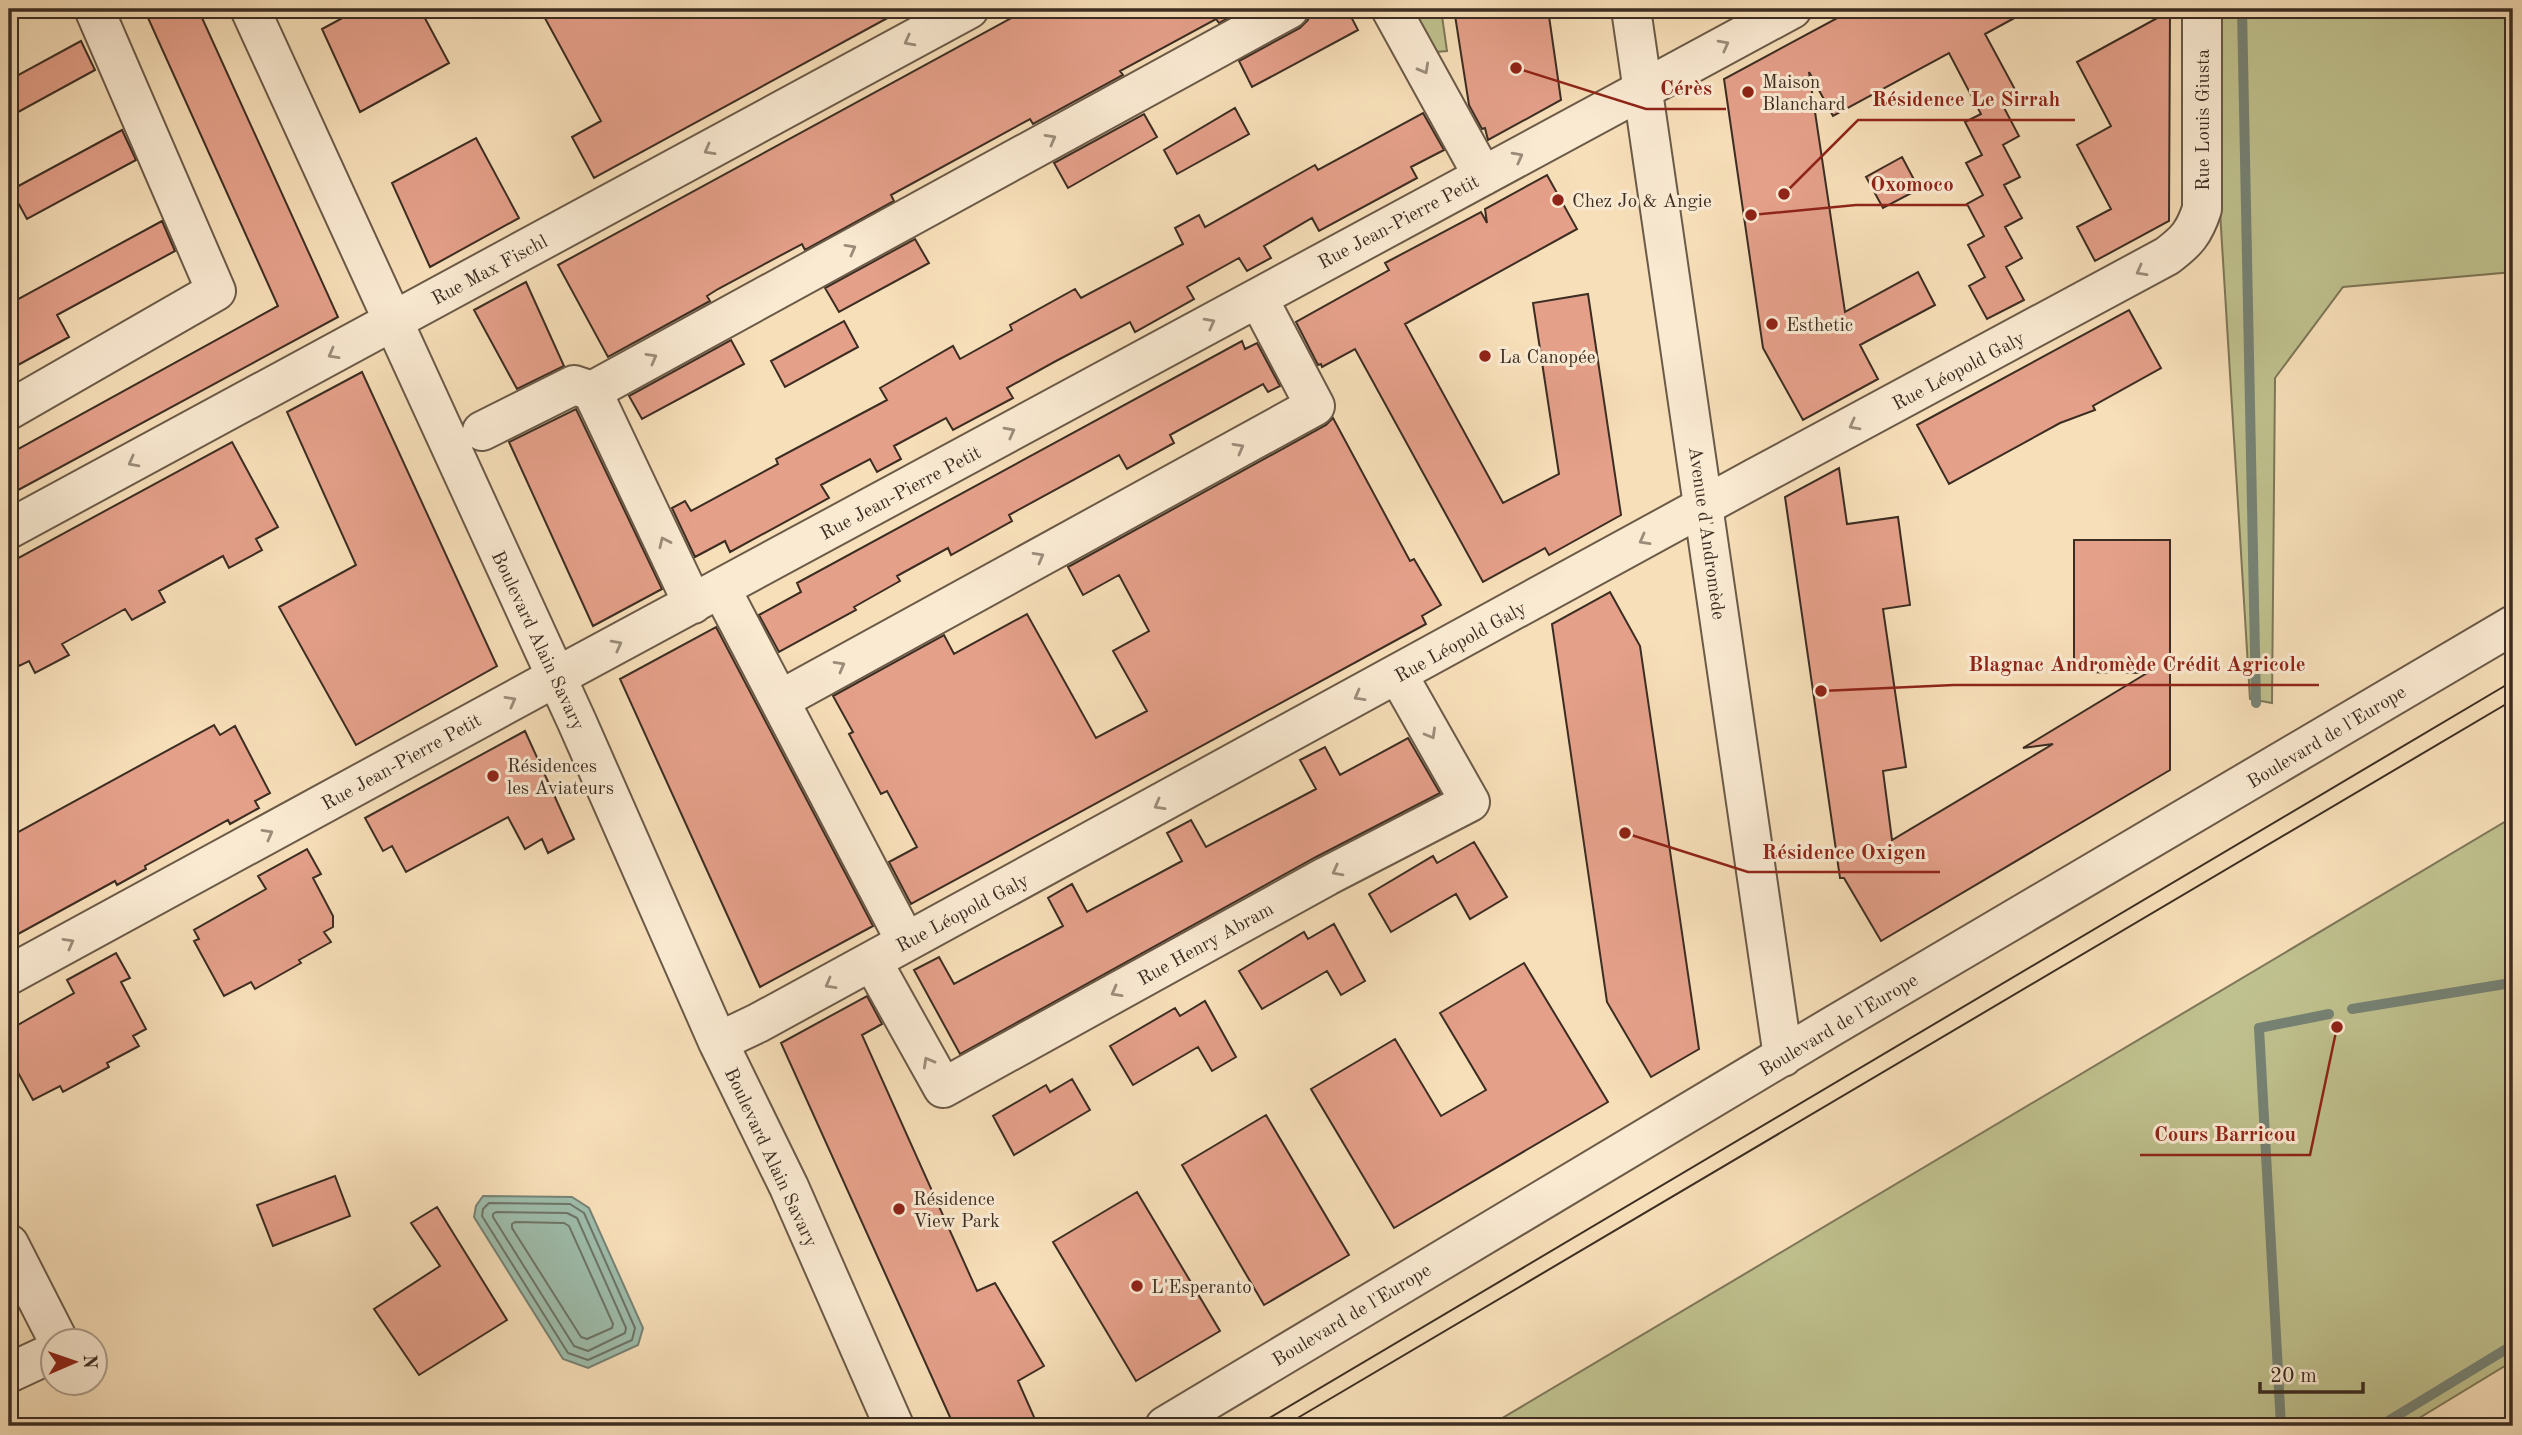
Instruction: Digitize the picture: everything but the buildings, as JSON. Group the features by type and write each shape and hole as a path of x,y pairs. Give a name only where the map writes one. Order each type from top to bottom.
{"street":[{"path":"9,410 216,291 94,9"},
{"name":"Boulevard Alain Savary","path":"250,9 556,677 718,1042 789,1187 894,1426"},
{"name":"Rue Max Fischl","path":"9,529 969,9"},
{"path":"592,391 1289,9"},
{"path":"1391,9 1483,176"},
{"name":"Avenue d'Andromède","path":"1632,9 1783,1057"},
{"name":"Rue Jean-Pierre Petit","path":"9,975 1792,9"},
{"name":"Rue Louis Giusta","path":"2195,230 2202,209 2202,9"},
{"name":"Rue Léopold Galy","path":"718,1042 906,943 2167,256 2186,242 2195,230"},
{"path":"780,699 1315,406 1258,298"},
{"path":"482,431 574,385 592,391 707,596 780,699 906,943"},
{"name":"Boulevard de l'Europe","path":"1165,1426 2513,625"},
{"name":"Rue Henry Abram","path":"872,961 943,1088 1315,882 1469,802 1398,675"},
{"path":"9,1244 51,1326"},
{"path":"9,1373 38,1360"}],"green space":[{"path":"1412,9 1441,9 1447,51 1436,52"},
{"path":"2212,9 2513,9 2513,272 2343,287 2275,378 2272,703 2250,699 2210,49"},
{"path":"2513,817 2513,1361 2406,1426 1489,1426"}],"water":[{"path":"483,1196 572,1197 589,1208 643,1328 638,1345 588,1368 563,1359 474,1217 476,1206"}],"waterway":[{"path":"2242,9 2256,703"},
{"path":"2352,1009 2511,983"},
{"path":"2281,1426 2259,1028 2329,1014"},
{"path":"2380,1426 2513,1345"}],"tram line":[{"path":"1256,1426 2513,681"},
{"path":"1284,1426 2513,700"}],"place":[{"name":"Cérès","path":"1516,68"},
{"name":"Maison Blanchard","path":"1748,92"},
{"name":"Résidence Le Sirrah","path":"1784,194"},
{"name":"Chez Jo & Angie","path":"1558,200"},
{"name":"Oxomoco","path":"1751,215"},
{"name":"Esthetic","path":"1772,324"},
{"name":"La Canopée","path":"1485,356"},
{"name":"Blagnac Andromède Crédit Agricole","path":"1821,691"},
{"name":"Résidences les Aviateurs","path":"493,776"},
{"name":"Résidence Oxigen","path":"1625,833"},
{"name":"Cours Barricou","path":"2337,1027"},
{"name":"Résidence View Park","path":"899,1209"},
{"name":"L'Esperanto","path":"1137,1286"}]}
